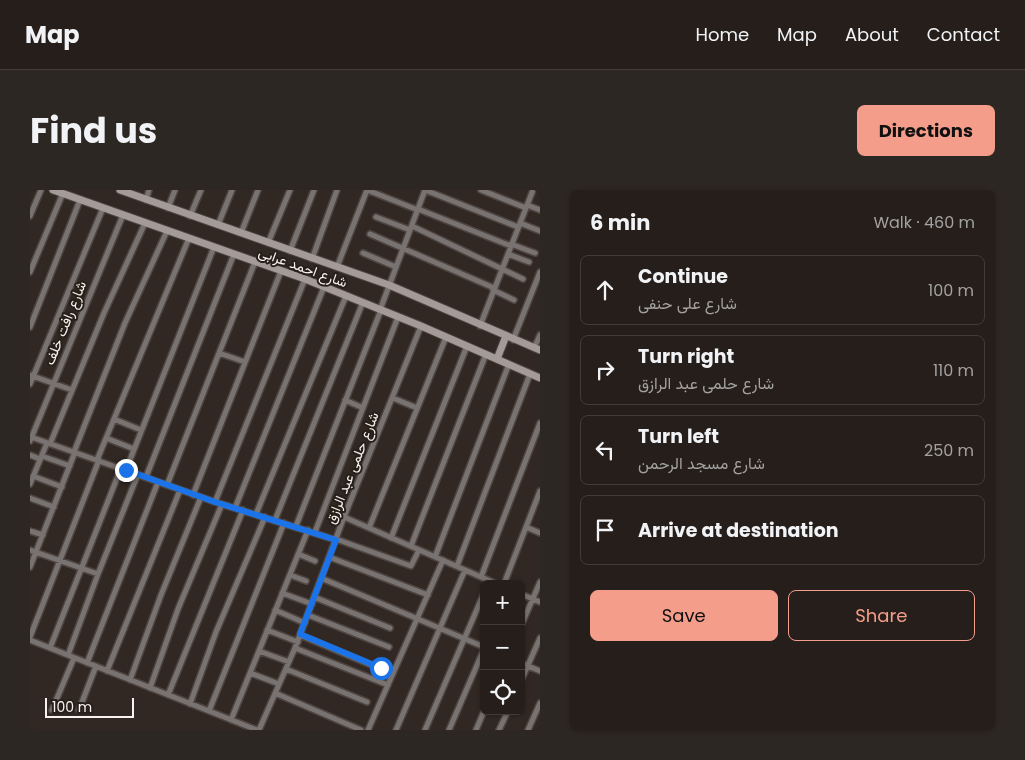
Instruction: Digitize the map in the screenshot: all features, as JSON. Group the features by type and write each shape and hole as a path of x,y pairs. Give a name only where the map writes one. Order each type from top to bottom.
{"street":[{"path":"30,216 41,190"},
{"name":"شارع احمد عرابى","path":"54,190 305,279 422,326 540,378"},
{"path":"146,200 150,190"},
{"path":"168,208 175,190"},
{"path":"190,216 201,190"},
{"path":"218,224 232,190"},
{"path":"241,233 258,190"},
{"path":"268,243 290,190"},
{"path":"290,251 314,190"},
{"path":"312,259 338,190"},
{"path":"337,267 367,190 535,254"},
{"path":"296,526 381,310 425,190 540,231"},
{"path":"481,190 540,210"},
{"path":"480,326 533,190"},
{"name":"شارع احمد عرابى","path":"125,191 190,216 218,224 389,285 480,326 537,349"},
{"path":"30,272 63,193"},
{"path":"30,327 80,200"},
{"path":"30,384 32,375 103,208"},
{"name":"شارع رافت خلف","path":"31,439 123,215"},
{"path":"376,216 411,228 524,279"},
{"path":"30,484 32,475 72,390 144,223"},
{"path":"30,567 125,323 167,230"},
{"path":"370,234 514,300"},
{"path":"189,238 106,438 30,638 71,657 258,730"},
{"path":"50,648 80,567 123,469 134,449 214,247"},
{"path":"146,477 234,254"},
{"path":"363,254 396,267"},
{"path":"508,254 529,262"},
{"path":"167,485 255,262"},
{"path":"193,494 281,271"},
{"path":"513,340 540,272"},
{"path":"215,502 305,279"},
{"path":"235,508 324,287"},
{"path":"256,514 346,296"},
{"path":"275,520 363,302"},
{"path":"315,532 398,317"},
{"name":"شارع حلمى عبد الرازق","path":"258,730 298,642 344,518 422,326"},
{"path":"537,349 540,335"},
{"path":"497,359 506,336"},
{"path":"369,528 446,337"},
{"path":"391,538 467,346"},
{"path":"219,353 245,362"},
{"path":"411,546 486,354"},
{"path":"435,556 509,364"},
{"path":"457,566 530,374"},
{"path":"32,375 72,390"},
{"path":"393,398 417,408"},
{"path":"345,400 363,408"},
{"path":"114,419 141,430"},
{"path":"481,576 540,423"},
{"path":"106,438 134,449"},
{"path":"31,439 98,460 215,502 336,539 410,566 413,564 419,550"},
{"path":"30,455 70,466"},
{"path":"52,710 98,574 138,474"},
{"path":"32,475 62,487"},
{"path":"87,662 125,560 158,482"},
{"path":"108,671 180,490"},
{"path":"506,580 540,491"},
{"path":"130,680 161,595 201,497"},
{"path":"30,498 54,507"},
{"path":"150,688 178,609 222,504"},
{"path":"168,695 243,510"},
{"path":"190,704 216,632 265,517"},
{"path":"344,518 481,576 486,580"},
{"path":"209,711 284,523"},
{"path":"526,527 540,533"},
{"path":"231,720 308,530"},
{"path":"30,531 43,535"},
{"path":"30,550 98,574"},
{"path":"298,554 315,561"},
{"path":"329,557 428,595"},
{"path":"368,730 443,560"},
{"path":"396,730 465,570"},
{"path":"290,575 306,581"},
{"path":"321,578 480,646"},
{"path":"521,625 540,582"},
{"path":"282,593 312,604"},
{"path":"525,596 540,602"},
{"path":"314,597 390,628"},
{"path":"425,730 480,603"},
{"path":"275,610 305,622"},
{"path":"308,615 389,647"},
{"path":"267,630 298,642"},
{"path":"300,634 381,668"},
{"path":"525,672 540,638"},
{"path":"295,648 388,685"},
{"path":"258,652 289,662"},
{"path":"449,730 480,657"},
{"path":"525,665 540,671"},
{"path":"79,710 96,666"},
{"path":"286,670 367,702"},
{"path":"250,673 279,684"},
{"path":"275,693 361,730"},
{"path":"528,730 540,703"},
{"path":"476,730 482,715"},
{"path":"499,730 506,715"}],"route":[{"path":"126,470 215,502 336,540 300,634 381,668"}]}
